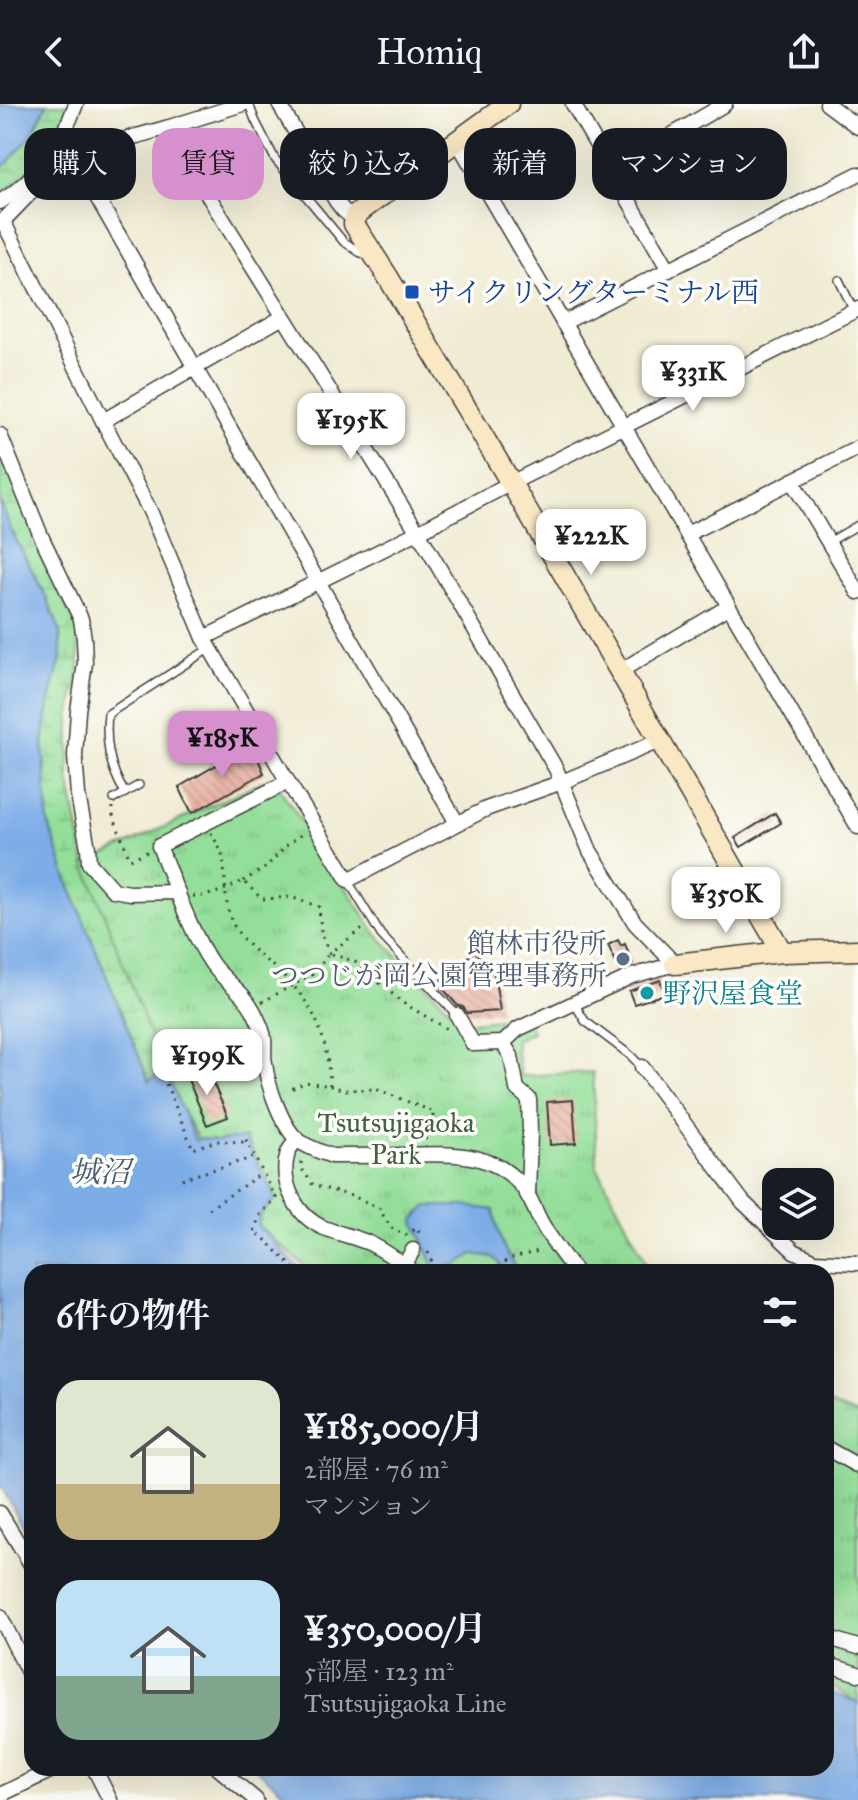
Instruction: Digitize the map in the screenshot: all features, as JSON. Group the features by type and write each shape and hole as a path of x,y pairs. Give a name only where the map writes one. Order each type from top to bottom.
{"street":[{"path":"0,202 12,195 60,142 76,104"},
{"path":"166,128 243,104"},
{"path":"279,104 336,201 354,219 354,224 511,483 782,952"},
{"path":"354,219 366,207 508,104"},
{"path":"573,104 592,136"},
{"path":"684,128 725,104"},
{"path":"827,104 858,127"},
{"path":"457,141 858,827"},
{"path":"563,323 858,174"},
{"path":"24,199 3,221 150,511 207,643 348,880 486,809 562,782 659,741"},
{"path":"98,200 457,823"},
{"path":"211,200 418,532 562,782 590,851 635,923 675,964"},
{"path":"629,200 669,270"},
{"path":"207,643 318,581 856,310"},
{"path":"103,421 283,317"},
{"path":"0,435 41,536 81,619 85,663 75,756 89,863 113,890 130,893 178,892"},
{"path":"687,534 858,448"},
{"path":"792,481 858,592"},
{"path":"620,671 728,607"},
{"path":"288,782 159,846 203,950 229,984 237,988 252,1007 264,1038 265,1064 275,1102 296,1139 332,1156 457,1155 491,1162 509,1174 528,1194 556,1247 570,1264"},
{"path":"457,1015 473,1044 503,1043 518,1029 632,976 675,964 782,952 858,950"},
{"path":"503,1043 511,1056 517,1089 529,1099 528,1194"},
{"path":"642,1067 743,1202 794,1251 815,1261 858,1263"},
{"path":"296,1139 287,1153 285,1172 289,1189 300,1209 322,1227 367,1242 402,1264"},
{"path":"411,1264 420,1250"},
{"path":"834,1452 858,1466"},
{"path":"0,1514 24,1553"},
{"path":"0,1616 24,1664"},
{"path":"834,1640 858,1647"},
{"path":"834,1666 858,1674"},
{"path":"0,1795 39,1776"},
{"path":"98,1776 110,1800"},
{"path":"228,1776 256,1800"}],"lane":[{"path":"249,104 275,159 343,241 377,259"},
{"path":"839,280 856,310"},
{"path":"829,542 858,525"},
{"path":"125,793 116,778 106,739 108,714 207,643"},
{"path":"114,799 139,785"},
{"path":"348,880 381,935 457,1015"},
{"path":"574,1003 585,1021 642,1067"}],"path":[{"path":"114,799 112,813 130,859 159,846"},
{"path":"206,823 221,853 224,890 233,923 253,951 293,985 314,1012 329,1069 330,1086"},
{"path":"178,892 198,897 243,881 265,868 286,846 314,825"},
{"path":"243,881 262,899 291,897 319,907 321,933 329,953 355,962 403,1003 449,1030"},
{"path":"252,1007 315,973 329,953 372,920"},
{"path":"275,1102 284,1093 306,1082 345,1090 376,1089 434,1112 428,1135 415,1155"},
{"path":"166,1084 193,1149 216,1141 243,1142 245,1138 276,1198 260,1215 254,1232 289,1264"},
{"path":"296,1139 302,1169 313,1185 355,1197 379,1208 390,1227 406,1236"},
{"path":"182,1179 255,1157"},
{"path":"209,1209 263,1173"},
{"path":"501,1264 509,1259 556,1247"},
{"path":"420,1250 432,1264"}],"green space":[{"path":"47,104 71,104 58,128 34,128"},
{"path":"24,143 24,175 0,196 0,170"},
{"path":"0,447 78,631 79,668 70,719 69,778 85,864 165,1069 149,1082 67,879 48,822 43,742 60,631 0,501"},
{"name":"Tsutsujigaoka Park","path":"272,777 378,936 463,1023 526,1016 532,1032 515,1040 520,1076 593,1072 597,1167 647,1264 303,1264 258,1226 260,1215 275,1194 245,1138 216,1141 197,1138 169,1084 85,864"},
{"path":"834,1406 858,1415 858,1703 834,1687"}],"water":[{"path":"0,104 47,104 35,128 24,128 24,144 0,170"},
{"name":"城沼","path":"0,501 60,631 61,658 43,742 48,822 67,879 149,1081 165,1069 195,1141 198,1138 216,1141 245,1138 276,1198 260,1215 258,1226 295,1264 24,1264 24,1528 0,1484"},
{"path":"427,1206 494,1210 502,1243 513,1264 500,1264 493,1257 473,1254 458,1264 433,1264 414,1220"},
{"path":"834,1694 858,1702 858,1800 292,1800 265,1776 834,1776"}],"building":[{"path":"252,744 264,773 192,813 179,787"},
{"path":"775,813 781,823 741,847 735,838"},
{"path":"618,940 621,946 625,944 632,964 619,970 608,945"},
{"path":"475,951 494,973 500,1011 467,1013 438,983"},
{"name":"野沢屋食堂","path":"660,980 665,994 634,1004 629,991"},
{"path":"207,1069 228,1117 207,1125 187,1077"},
{"path":"573,1100 576,1143 550,1145 547,1102"}],"place":[{"name":"サイクリングターミナル西","path":"412,292"},
{"name":"館林市役所 つつじが岡公園管理事務所","path":"623,959"},
{"name":"野沢屋食堂","path":"647,993"}]}
